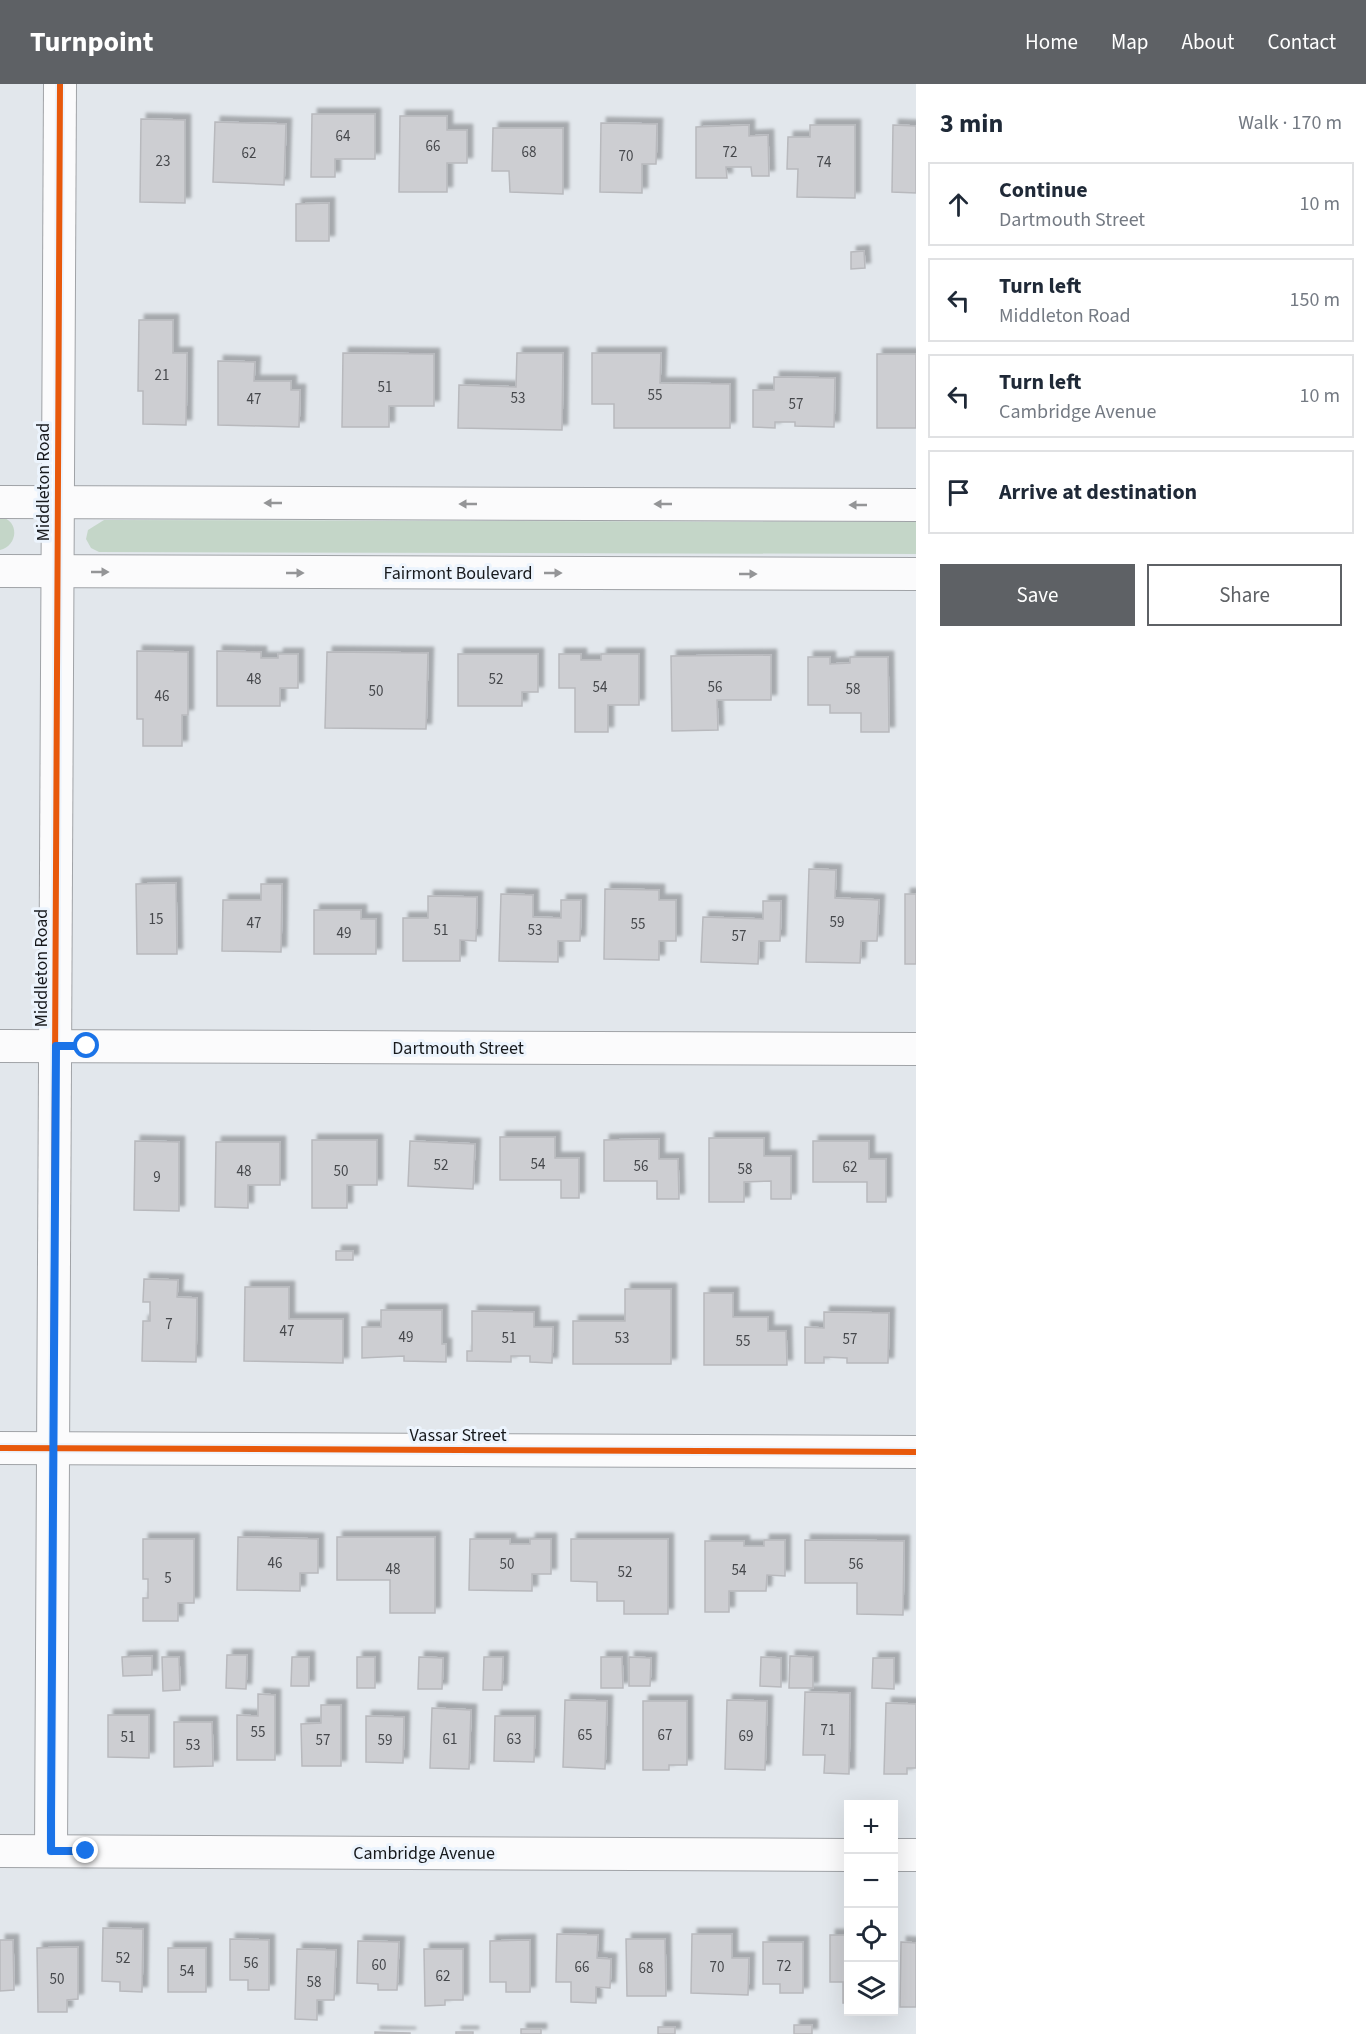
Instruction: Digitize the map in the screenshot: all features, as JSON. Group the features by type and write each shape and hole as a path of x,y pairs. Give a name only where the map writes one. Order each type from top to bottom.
{"street":[{"name":"Middleton Road","path":"51,1851 60,84"},
{"path":"0,502 916,505"},
{"name":"Fairmont Boulevard","path":"0,571 916,574"},
{"name":"Dartmouth Street","path":"0,1046 916,1049"},
{"name":"Vassar Street","path":"0,1448 916,1452"},
{"name":"Cambridge Avenue","path":"0,1851 844,1855"},
{"path":"898,1855 916,1855"}],"green space":[{"path":"0,517 11,523 14,533 10,544 0,550"},
{"path":"104,520 916,522 916,554 99,552 91,548 86,539 88,530"}],"building":[{"path":"312,114 375,114 375,159 335,159 335,177 311,177"},
{"path":"400,116 447,116 447,130 467,130 467,163 447,163 447,192 399,192"},
{"path":"141,119 185,120 185,203 140,202"},
{"path":"215,122 286,124 284,185 213,182"},
{"path":"601,123 657,124 656,164 642,164 642,193 600,192"},
{"path":"749,125 749,136 768,135 769,176 752,176 751,167 726,167 727,178 696,178 696,127"},
{"path":"810,125 855,125 855,198 797,197 798,169 787,169 788,137 810,137"},
{"path":"893,125 916,126 916,193 892,192"},
{"path":"493,128 563,128 563,194 510,192 509,171 492,171"},
{"path":"329,203 329,241 296,241 296,204"},
{"path":"864,251 865,268 851,269 851,252"},
{"path":"139,320 173,320 173,353 187,353 186,425 143,424 143,391 138,391"},
{"path":"343,353 434,354 434,406 389,406 389,427 342,427"},
{"path":"517,353 563,353 562,430 458,428 459,385 516,387"},
{"path":"592,353 661,353 660,383 730,384 730,428 614,428 614,404 592,404"},
{"path":"877,354 916,354 916,428 877,428"},
{"path":"218,361 255,362 254,381 291,381 291,390 300,390 299,427 218,425"},
{"path":"774,377 835,378 834,427 795,426 795,422 775,422 775,428 753,427 753,390 774,390"},
{"path":"137,651 188,652 188,715 182,715 182,746 143,746 143,719 137,719"},
{"path":"217,651 261,652 261,658 278,658 278,654 298,654 298,688 280,688 280,706 217,706"},
{"path":"327,652 428,653 426,729 325,728"},
{"path":"458,654 538,654 538,692 522,692 522,706 458,706"},
{"path":"559,654 581,654 581,660 601,660 601,654 639,654 639,705 608,705 608,732 575,732 575,688 559,688"},
{"path":"771,655 771,700 717,700 718,730 672,731 671,656"},
{"path":"808,657 830,657 830,664 850,663 850,657 888,657 889,732 861,732 861,713 830,713 830,705 808,705"},
{"path":"809,869 836,870 835,898 879,900 877,941 861,941 860,963 806,962"},
{"path":"176,883 177,954 137,954 136,884"},
{"path":"261,884 282,884 281,952 222,951 223,900 261,900"},
{"path":"605,889 659,890 659,900 676,900 676,941 659,941 659,960 604,959"},
{"path":"501,894 533,895 533,917 561,918 561,900 581,900 580,941 558,941 558,962 499,961"},
{"path":"905,894 916,894 916,964 905,964"},
{"path":"428,896 477,897 476,941 460,940 460,961 403,961 403,918 428,918"},
{"path":"763,901 781,901 780,941 759,941 758,964 701,962 703,917 763,919"},
{"path":"314,910 361,910 361,919 376,919 376,954 314,954"},
{"path":"500,1137 555,1137 555,1158 579,1158 579,1198 561,1198 561,1180 500,1180"},
{"path":"709,1138 764,1138 764,1156 791,1156 791,1199 771,1199 771,1181 744,1182 744,1202 709,1202"},
{"path":"659,1139 659,1159 678,1159 679,1199 657,1199 657,1181 604,1181 604,1140"},
{"path":"312,1140 377,1140 377,1185 347,1185 347,1208 312,1208"},
{"path":"135,1141 179,1142 179,1211 134,1210"},
{"path":"410,1141 475,1144 473,1189 408,1186"},
{"path":"813,1141 869,1141 869,1159 886,1159 886,1202 867,1202 867,1182 813,1182"},
{"path":"216,1142 280,1142 280,1185 248,1185 248,1208 215,1207"},
{"path":"336,1251 353,1251 353,1260 336,1260"},
{"path":"144,1279 178,1280 177,1297 197,1298 196,1362 142,1361 143,1321 150,1321 150,1302 143,1302"},
{"path":"245,1287 289,1287 289,1319 343,1319 343,1363 244,1361"},
{"path":"625,1289 671,1289 671,1364 573,1364 573,1321 625,1321"},
{"path":"704,1293 733,1293 733,1317 768,1317 768,1331 786,1331 787,1365 704,1365"},
{"path":"381,1310 442,1310 442,1344 446,1344 446,1362 404,1361 404,1356 362,1358 362,1327 381,1327"},
{"path":"472,1311 534,1312 534,1327 553,1327 552,1363 530,1362 530,1356 511,1356 511,1362 467,1361 467,1351 472,1351"},
{"path":"824,1312 889,1313 888,1363 847,1363 847,1358 824,1357 824,1363 805,1363 805,1327 824,1328"},
{"path":"238,1537 318,1539 318,1573 300,1573 300,1591 237,1590"},
{"path":"337,1537 435,1537 435,1613 390,1613 390,1580 337,1580"},
{"path":"143,1539 194,1539 194,1603 178,1603 178,1621 143,1621 143,1598 148,1598 148,1579 143,1579"},
{"path":"470,1539 510,1539 510,1544 530,1544 530,1539 551,1539 551,1574 532,1574 532,1591 469,1590"},
{"path":"571,1539 668,1539 668,1614 624,1614 624,1601 597,1601 597,1582 571,1581"},
{"path":"764,1540 785,1540 785,1576 767,1575 766,1591 729,1591 729,1612 705,1612 705,1541 744,1541 744,1546 764,1546"},
{"path":"805,1540 904,1541 903,1615 857,1614 857,1583 805,1583"},
{"path":"227,1655 247,1655 246,1689 226,1688"},
{"path":"152,1656 152,1675 123,1676 122,1657"},
{"path":"790,1656 813,1657 813,1688 789,1688"},
{"path":"162,1657 179,1657 180,1690 163,1691"},
{"path":"292,1657 309,1657 309,1686 291,1686"},
{"path":"357,1657 375,1657 375,1688 357,1688"},
{"path":"419,1657 443,1658 442,1689 418,1689"},
{"path":"484,1657 503,1657 502,1690 483,1690"},
{"path":"601,1657 622,1657 623,1688 601,1688"},
{"path":"629,1657 651,1658 650,1686 629,1686"},
{"path":"761,1657 781,1658 781,1687 760,1686"},
{"path":"873,1658 894,1658 894,1689 872,1688"},
{"path":"805,1692 850,1693 849,1774 824,1773 825,1755 803,1755"},
{"path":"258,1694 275,1695 275,1760 237,1760 237,1715 258,1716"},
{"path":"565,1700 607,1701 605,1769 563,1767"},
{"path":"727,1700 767,1701 765,1770 725,1769"},
{"path":"643,1701 687,1701 687,1765 669,1765 669,1770 643,1770"},
{"path":"886,1703 916,1704 916,1768 907,1768 907,1774 884,1774"},
{"path":"321,1705 341,1705 341,1766 302,1766 301,1724 321,1723"},
{"path":"432,1708 471,1710 469,1769 430,1768"},
{"path":"108,1715 149,1715 149,1758 108,1757"},
{"path":"366,1716 404,1717 403,1763 366,1762"},
{"path":"495,1716 535,1716 534,1762 494,1761"},
{"path":"174,1722 212,1722 213,1766 174,1767"},
{"path":"103,1928 143,1929 142,1992 120,1991 120,1982 102,1981"},
{"path":"557,1934 598,1935 597,1958 611,1959 610,1988 596,1987 596,2003 571,2002 571,1982 556,1982"},
{"path":"692,1934 732,1934 732,1958 749,1958 748,1995 691,1993"},
{"path":"830,1935 844,1935 844,2003 843,1982 830,1982"},
{"path":"230,1939 269,1940 269,1990 248,1990 248,1980 230,1980"},
{"path":"626,1939 665,1939 666,1996 627,1996"},
{"path":"0,1940 13,1940 14,1990 0,1991"},
{"path":"530,1940 530,1992 506,1992 506,1982 490,1982 490,1941"},
{"path":"358,1941 399,1942 397,1990 378,1990 378,1984 357,1983"},
{"path":"763,1942 803,1942 803,1993 780,1993 780,1984 763,1984"},
{"path":"901,1942 916,1943 916,2007 900,2007"},
{"path":"78,1947 78,1999 67,2000 67,2012 38,2012 37,1948"},
{"path":"168,1948 206,1948 206,1992 168,1992"},
{"path":"297,1949 336,1950 334,2000 317,2000 317,2020 295,2019"},
{"path":"424,1949 463,1949 463,2000 445,2000 445,2005 425,2006"},
{"path":"794,2025 812,2025 812,2034 794,2034"},
{"path":"658,2027 675,2027 675,2034 658,2034"},
{"path":"521,2029 541,2029 541,2034 521,2034"},
{"path":"375,2032 410,2033 410,2034 375,2034"},
{"path":"456,2032 473,2032 473,2034 456,2034"}],"cycle path":[{"path":"51,1851 60,84"},
{"path":"0,1448 916,1452"}],"route":[{"path":"86,1851 51,1851 51,1816 56,1046 87,1046"}]}
